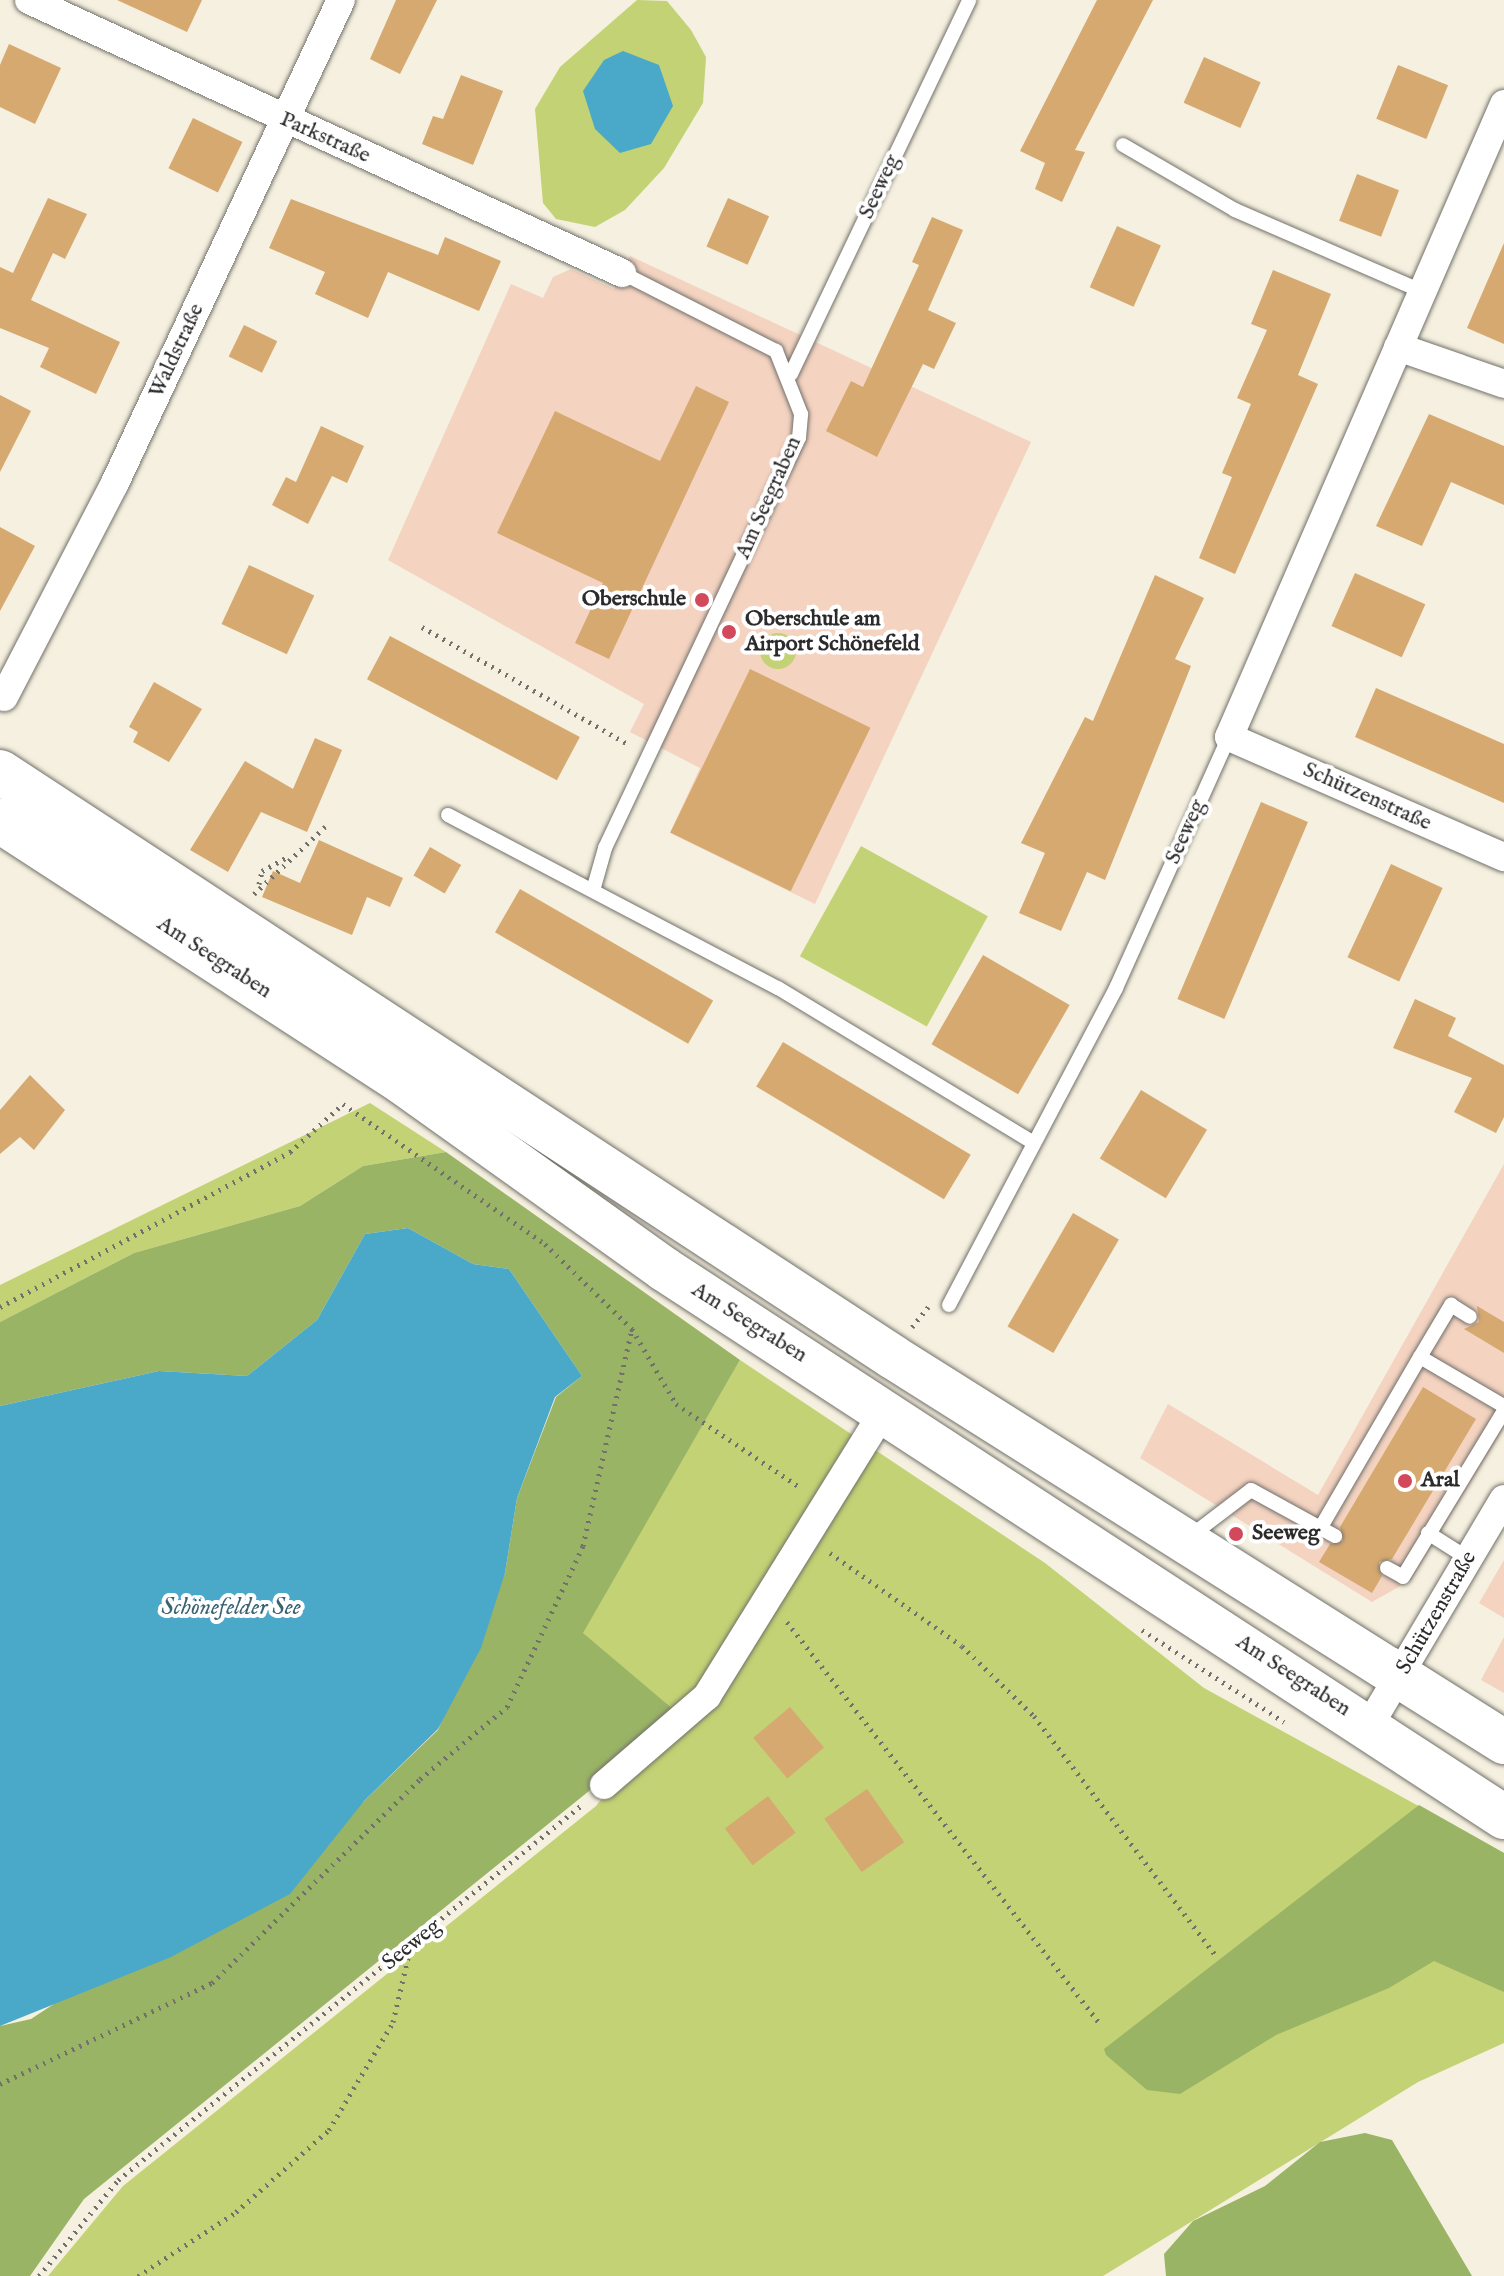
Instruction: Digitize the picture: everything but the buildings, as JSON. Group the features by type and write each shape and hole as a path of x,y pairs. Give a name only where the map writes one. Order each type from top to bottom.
{"main road":[{"name":"Am Seegraben","path":"0,772 1184,1541 1504,1742"},
{"name":"Am Seegraben","path":"0,821 402,1082 664,1269 885,1409 1504,1817"}],"street":[{"name":"Parkstraße","path":"29,0 622,273"},
{"name":"Waldstraße","path":"4,697 287,121 341,0"},
{"name":"Seeweg","path":"1229,737 1504,104"},
{"path":"1398,347 1504,384"},
{"name":"Schützenstraße","path":"1229,737 1504,857"},
{"path":"604,1785 707,1696 823,1502 885,1409"},
{"name":"Schützenstraße","path":"1369,1726 1504,1499"}],"lane":[{"name":"Seeweg","path":"791,374 969,0"},
{"path":"1123,145 1235,210 1421,291"},
{"path":"622,273 757,336 791,374"},
{"name":"Am Seegraben","path":"594,887 647,756 799,438 791,374"},
{"name":"Seeweg","path":"949,1305 1031,1141 1116,988 1229,737"},
{"path":"448,815 594,887 1031,1141"},
{"path":"1321,1527 1451,1305 1470,1317"},
{"path":"1387,1568 1403,1577 1504,1409 1420,1357"},
{"path":"1184,1541 1251,1490 1335,1536"},
{"path":"1428,1533 1469,1559"}],"path":[{"path":"422,627 647,756"},
{"path":"247,904 258,888 327,825"},
{"path":"0,1307 290,1152 343,1104 381,1123 482,1202 545,1244 632,1329 676,1404 823,1502"},
{"path":"905,1338 925,1308 949,1305"},
{"path":"0,2084 212,1983 420,1779 507,1707 583,1546 632,1329"},
{"path":"802,1536 962,1646 1034,1716 1216,1956"},
{"path":"766,1596 1101,2025"},
{"name":"Seeweg","path":"39,2276 118,2180 411,1945 604,1785"},
{"path":"138,2276 236,2212 329,2130 393,2022 411,1945"}],"shaded area":[{"name":"Oberschule am Airport Schönefeld","path":"630,256 1031,442 815,904 670,833 700,768 630,732 644,704 388,560 511,284 543,298 553,277 571,269 614,289"},
{"path":"1504,1164 1504,1428 1411,1580 1372,1602 1140,1458 1168,1404 1318,1495"},
{"path":"1504,1560 1504,1618 1479,1603"},
{"path":"1504,1637 1504,1693 1481,1680"}],"green space":[{"path":"637,0 667,1 691,30 706,57 703,103 664,168 625,210 595,227 556,219 543,203 535,109 560,67"},
{"path":"778,633 791,638 796,651 791,664 778,669 765,664 760,651 765,638"},
{"path":"861,846 988,916 927,1026 800,956"},
{"path":"370,1103 446,1152 363,1166 300,1206 134,1253 0,1322 0,1285"},
{"path":"446,1152 740,1360 583,1633 674,1710 589,1791 84,2199 30,2276 0,2276 0,2026 31,2019 364,1801 438,1730 505,1573 517,1498 556,1397 582,1376 509,1269 473,1264 408,1228 365,1234 317,1320 247,1376 159,1371 0,1406 0,1322 134,1253 300,1206 363,1166"},
{"path":"740,1360 1045,1563 1204,1688 1504,1853 1504,2043 1418,2082 1103,2276 48,2276 123,2186 596,1806 673,1710 582,1633"},
{"path":"1419,1805 1504,1853 1504,1992 1434,1961 1389,1988 1276,2035 1180,2094 1147,2090 1106,2055 1104,2049"},
{"path":"1365,2133 1392,2140 1472,2276 1166,2276 1164,2254 1193,2221 1265,2186 1320,2142"}],"water":[{"path":"623,51 659,65 673,106 651,144 620,153 595,129 583,91 604,60"},
{"name":"Schönefelder See","path":"408,1228 473,1264 509,1269 582,1376 555,1397 517,1498 505,1573 481,1648 438,1729 364,1801 290,1894 171,1957 0,2026 0,1406 159,1371 247,1376 317,1320 365,1234"}],"place":[{"name":"Oberschule","path":"702,600"},
{"name":"Oberschule am Airport Schönefeld","path":"729,632"},
{"name":"Aral","path":"1405,1481"},
{"name":"Seeweg","path":"1236,1534"}]}
